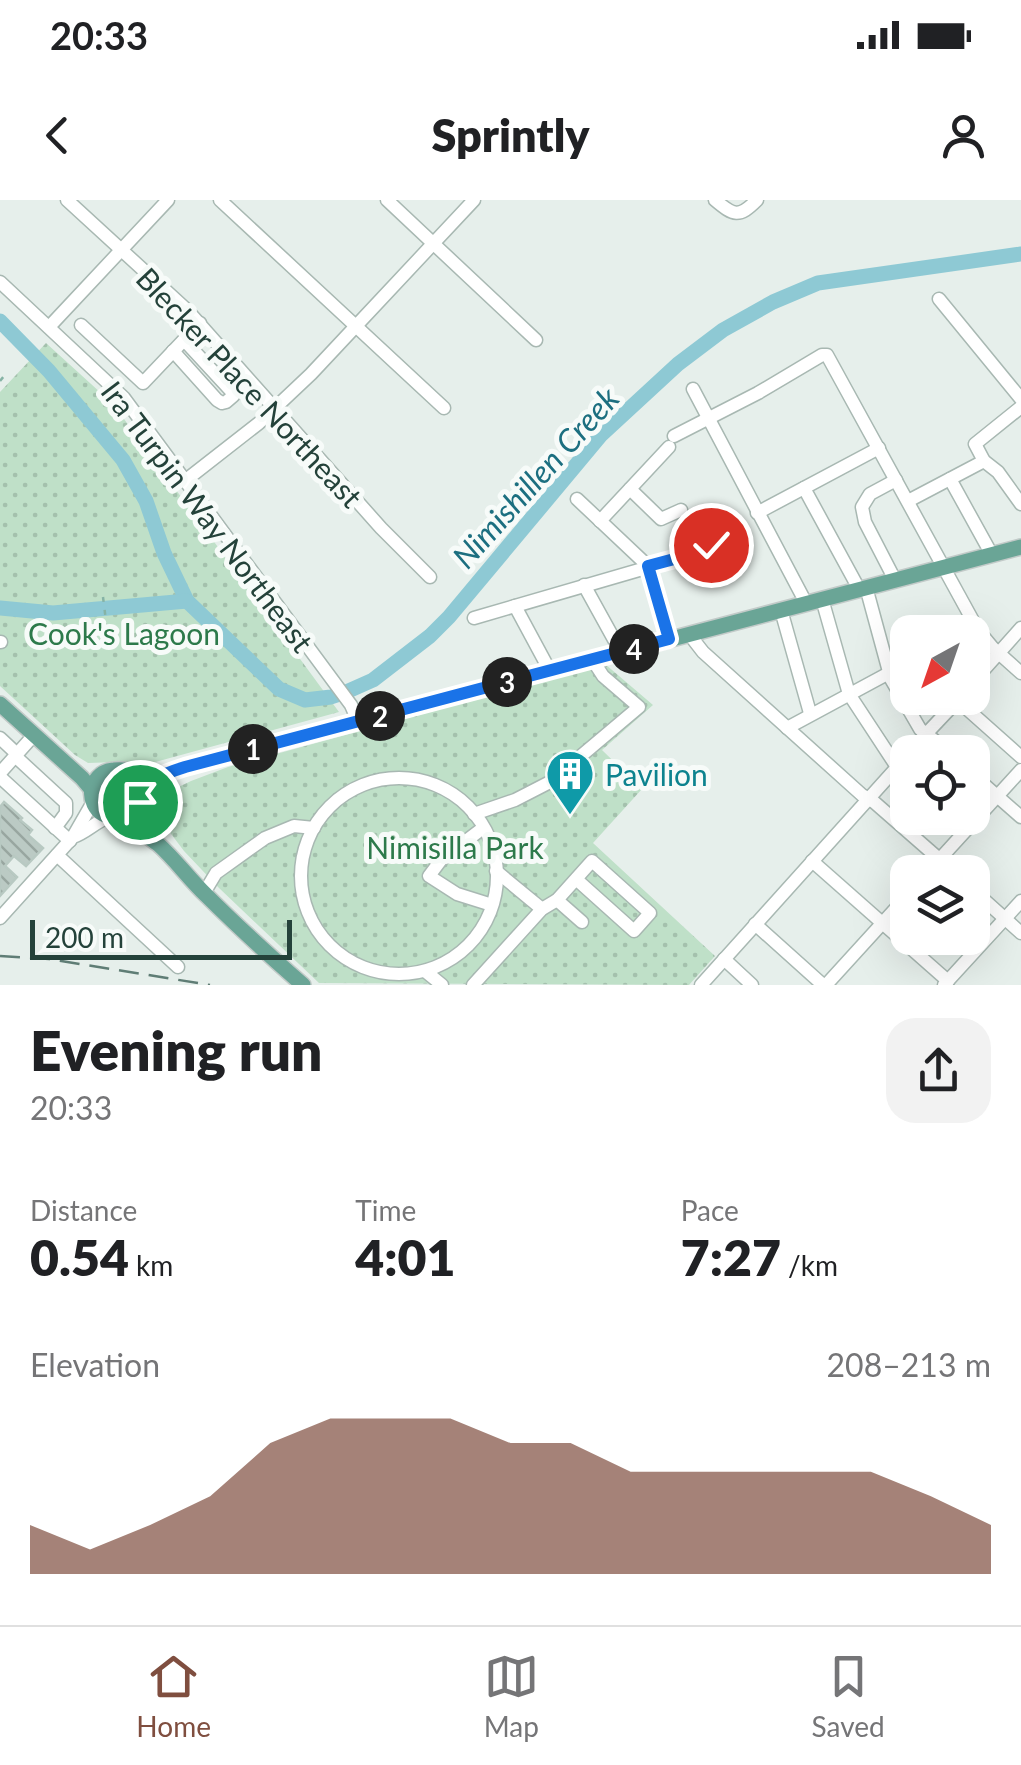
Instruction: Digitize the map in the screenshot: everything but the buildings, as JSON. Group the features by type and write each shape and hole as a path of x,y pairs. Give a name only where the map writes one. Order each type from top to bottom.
{"main road":[{"path":"113,818 132,814 140,797 156,779 185,767 1021,547"},
{"path":"0,704 64,762 92,796 100,813 156,842"},
{"path":"204,894 196,875 157,830 149,805 154,792 164,784 222,763 229,756"},
{"path":"64,762 102,774 119,770 145,774 164,766 185,767"},
{"path":"92,796 102,774"},
{"path":"132,775 138,782 142,814 156,842 204,894 302,985"}],"street":[{"name":"Blecker Place Northeast","path":"68,200 200,324 381,528 430,576"},
{"path":"49,327 168,200"},
{"path":"220,200 444,408"},
{"path":"387,200 536,340"},
{"path":"186,480 275,408 357,327 474,200"},
{"path":"715,200 739,214 757,200"},
{"name":"Ira Turpin Way Northeast","path":"0,282 124,398 351,705 358,721"},
{"path":"940,298 1021,398"},
{"path":"81,324 143,383 200,324"},
{"path":"173,351 217,400 230,400 232,392 184,340"},
{"path":"92,366 108,349"},
{"path":"600,521 672,441 827,354 978,630 1021,673"},
{"path":"693,390 757,513 814,601 849,694 890,756"},
{"path":"1021,407 975,444 984,461 1015,485 1021,504"},
{"path":"757,513 879,448"},
{"path":"908,501 984,461"},
{"path":"950,478 992,555"},
{"path":"895,580 865,522 862,507 870,494 896,480"},
{"path":"804,488 862,588 889,673 913,719 926,734 943,715"},
{"path":"630,489 661,519 681,510"},
{"path":"577,499 648,566 669,639"},
{"path":"474,618 708,550 711,541"},
{"path":"584,585 622,652"},
{"path":"515,606 550,670"},
{"path":"781,610 810,714"},
{"path":"990,664 1021,628"},
{"path":"688,634 787,728 933,855"},
{"path":"474,814 515,800 550,782 639,707 603,676 592,659"},
{"path":"787,728 889,673"},
{"path":"975,715 1021,757"},
{"path":"34,735 0,775 55,828 72,839"},
{"path":"0,738 67,805 66,814 55,828"},
{"path":"944,855 1021,770"},
{"path":"701,985 890,774"},
{"path":"388,779 430,784 457,798 474,814 491,843 496,871 492,905 484,924 450,960 425,970 402,974 371,970 344,956 321,935 306,908 301,877 303,856 314,828 326,811 350,792 388,779"},
{"path":"990,790 1021,817"},
{"path":"0,918 72,839 92,796"},
{"path":"72,839 94,823 113,818"},
{"path":"204,894 216,873 265,838 294,826 314,828"},
{"path":"484,828 441,860 429,876 457,894 492,905"},
{"path":"57,855 178,967"},
{"path":"812,860 948,980 964,985"},
{"path":"473,985 542,909 557,900 576,879 592,862 650,913 634,931 576,879"},
{"path":"496,871 542,909"},
{"path":"557,900 582,922"},
{"path":"948,980 1021,901"},
{"path":"990,905 1021,933"},
{"path":"755,924 824,985 890,915"},
{"path":"724,959 752,985"},
{"path":"425,970 442,985"}],"path":[{"path":"0,381 4,376"},
{"path":"103,597 106,620"}],"green space":[{"name":"Cook's Lagoon","path":"46,343 113,404 339,712 137,767 117,762 88,763 0,686 0,392"},
{"name":"Nimisilla Park","path":"605,664 653,705 602,750 642,789 593,843 715,956 689,985 319,983 219,888 159,818 160,802 166,793 228,767"},
{"path":"116,779 127,783 131,794 127,805 116,809 105,805 101,794 105,783"}],"waterway":[{"name":"Nimishillen Creek","path":"0,321 49,371 123,460 146,501 164,553 187,601 279,689 305,700 331,697 373,680 430,636 601,435 678,364 723,330 818,283 1021,254"},
{"path":"0,608 53,613 187,601"}],"railway":[{"path":"0,956 49,959 210,985"}],"place":[{"name":"Pavilion","path":"570,816"}],"route":[{"path":"140,802 151,782 185,767 669,639 648,566 708,550 711,545"}]}
